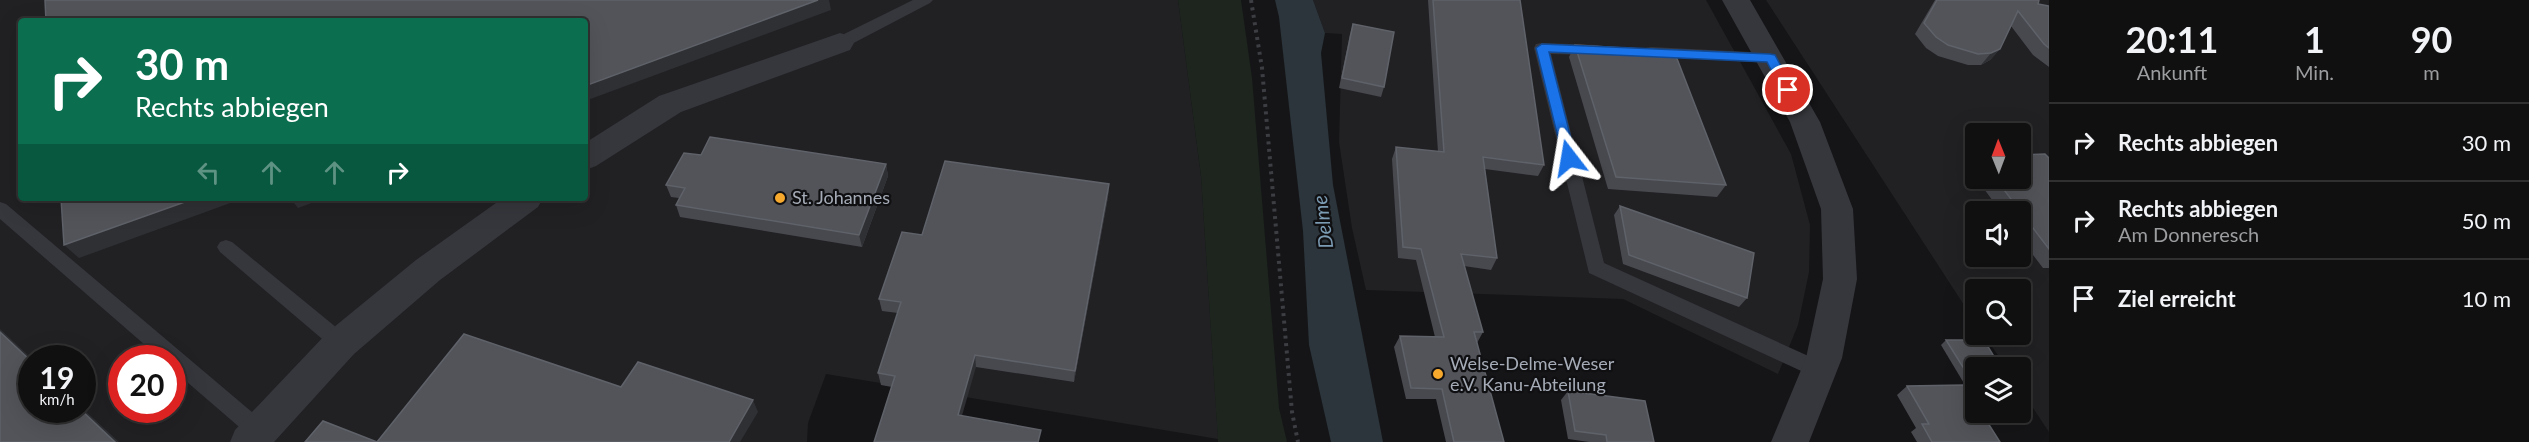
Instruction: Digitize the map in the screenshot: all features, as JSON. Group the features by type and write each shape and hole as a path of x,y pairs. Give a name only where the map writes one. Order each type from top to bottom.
{"street":[{"path":"1736,0 1805,122 1837,209 1840,279 1824,358 1790,442"},
{"path":"588,156 670,104 840,43"},
{"path":"254,437 341,343 428,270 523,201"}],"lane":[{"path":"840,43 925,0"},
{"path":"1610,51 1542,48 1596,268 1819,370"},
{"path":"1633,52 1770,58"},
{"path":"0,209 254,437"},
{"path":"226,247 341,343"}],"path":[{"path":"1251,0 1262,69 1292,412 1298,442"}],"shaded area":[{"path":"0,0 1178,0 1201,176 1218,439 826,374 808,423 807,442 0,442"},
{"path":"1178,0 1241,0 1252,78 1279,408 1287,442 1218,442 1201,176"},
{"path":"1313,0 1706,0 1791,154 1810,225 1809,272 1798,325 1778,374 1623,299 1366,290 1352,228 1339,142 1342,34 1325,33"},
{"path":"1766,0 2049,0 2049,432 2031,405 2031,357 1999,357 1991,345 2031,345 2031,279 1965,279 1965,307"}],"water":[{"name":"Delme","path":"1275,0 1313,0 1325,33 1321,53 1333,185 1383,442 1331,442 1309,345 1303,231 1279,17"}],"building":[{"path":"45,0 818,0 588,85 588,18 46,18"},
{"path":"1433,0 1520,0 1544,165 1483,157 1497,258 1461,254 1483,332 1474,332 1504,442 1454,442 1442,389 1411,388 1400,336 1444,337 1421,249 1403,247 1396,147 1444,152"},
{"path":"1937,0 2039,0 2038,4 2049,6 2049,48 2018,11 2000,49 1991,53 1978,54 1948,45 1936,37 1924,23"},
{"path":"1353,24 1394,32 1384,87 1342,78"},
{"path":"1575,45 1674,51 1726,185 1616,177"},
{"name":"St. Johannes","path":"710,137 886,164 859,235 676,205 685,188 666,185 684,153 701,155"},
{"path":"2045,154 2049,158 2049,249 2031,225 2031,201 2012,201 2003,189 2031,189 2031,155"},
{"path":"945,161 1109,184 1075,371 975,355 958,415 1041,430 1038,442 874,442 895,376 878,373 901,302 879,299 902,232 922,235"},
{"path":"61,201 188,201 64,245"},
{"path":"1620,206 1754,253 1747,298 1629,255"},
{"path":"0,332 18,349 18,423 95,423 115,442 0,442"},
{"path":"464,334 621,387 638,362 753,400 729,442 377,442"},
{"path":"1946,340 1965,340 1965,345 1987,345 1994,357 1965,357 1965,370"},
{"path":"1964,385 1965,423 1988,423 2000,442 1932,442 1922,424 1929,424 1907,386"},
{"path":"1568,391 1645,401 1654,442 1607,442 1606,435 1575,431"},
{"path":"323,421 377,442 305,442"}],"place":[{"name":"St. Johannes","path":"780,198"},
{"name":"Welse-Delme-Weser e.V. Kanu-Abteilung","path":"1438,374"}],"route":[{"path":"1569,158 1542,48 1770,58 1788,90"}]}
